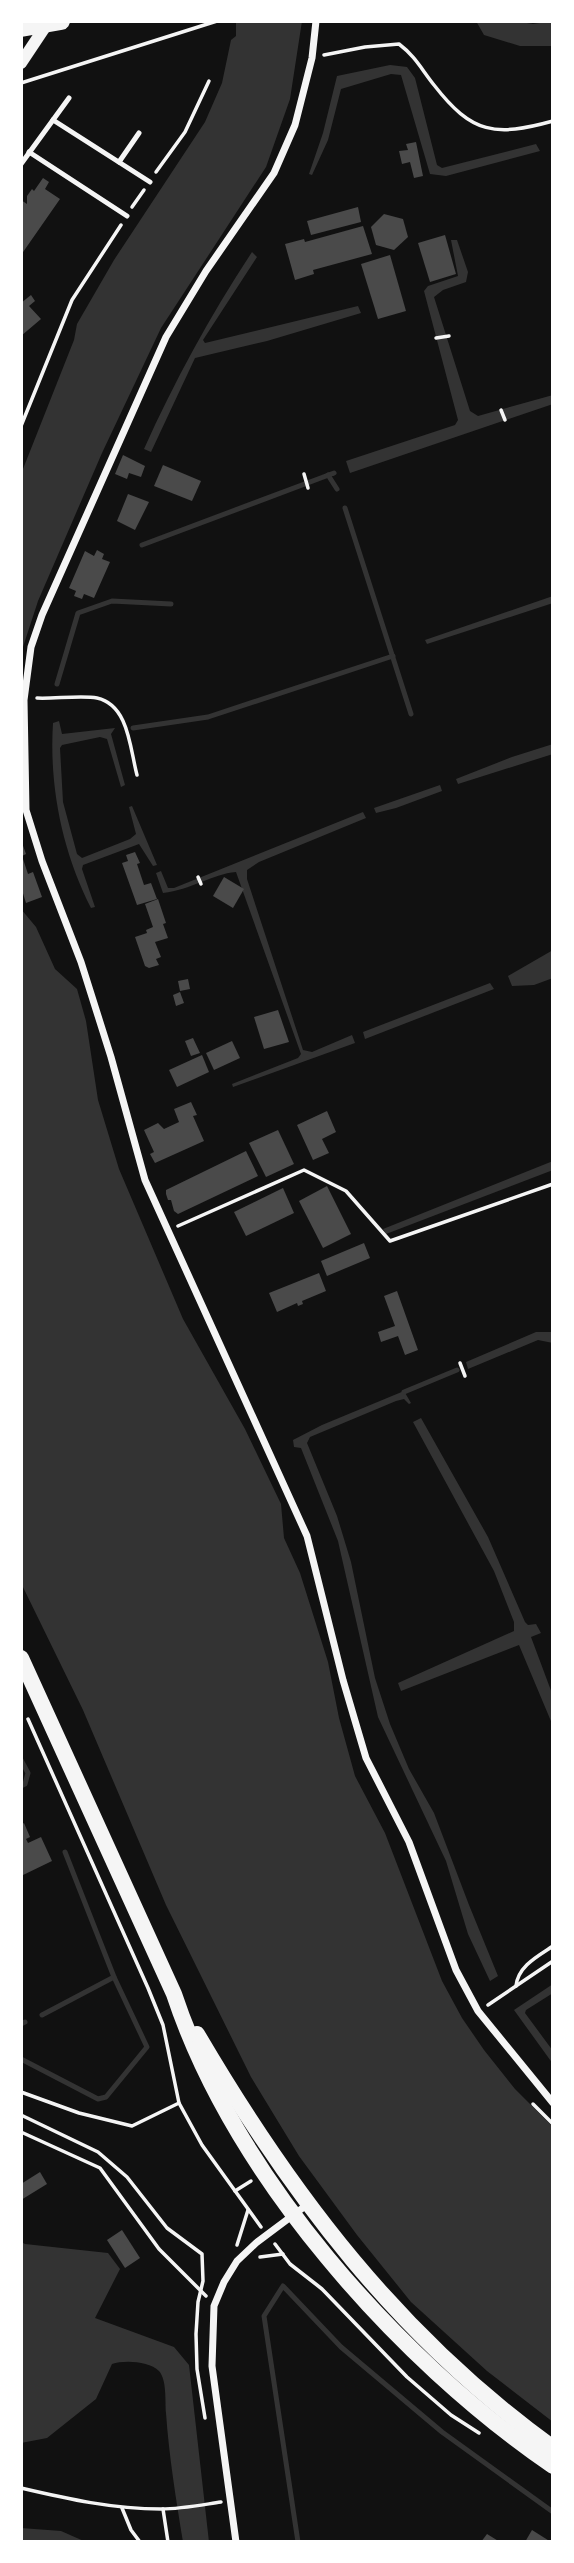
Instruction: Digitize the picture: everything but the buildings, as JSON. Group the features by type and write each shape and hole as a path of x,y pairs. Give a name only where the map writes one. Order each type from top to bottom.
{"highway":[{"path":"21,28 54,22"},
{"path":"21,36 54,22"}],"main road":[{"path":"21,1658 174,1994 188,2038 219,2100 262,2172 350,2283 437,2373 472,2404 553,2466"},
{"path":"174,1994 270,2151 372,2285 477,2389 553,2448"}],"street":[{"path":"316,21 312,58 296,125 274,173 206,271 166,337 80,524 42,615 31,647 24,698 26,810 92,998 145,1180 307,1536 343,1680 366,1758 409,1842 456,1970 478,2011 553,2103"},
{"path":"21,63 54,22"},
{"path":"236,2542 212,2366 214,2306 237,2261 256,2243 308,2204"}],"lane":[{"path":"21,164 69,98"},
{"path":"53,120 149,182"},
{"path":"120,162 139,133"},
{"path":"29,152 127,216"}],"path":[{"path":"21,83 218,21"},
{"path":"312,58 365,47 399,44 413,54 434,86 466,119 495,131 553,121"},
{"path":"21,426 72,300 185,131 209,81"},
{"path":"436,338 449,336"},
{"path":"501,410 505,421"},
{"path":"303,474 308,488"},
{"path":"24,698 96,698 113,706 122,718 137,775"},
{"path":"198,877 201,884"},
{"path":"168,1230 304,1170 345,1191 390,1241 553,1184"},
{"path":"460,1363 465,1376"},
{"path":"516,1986 516,1979 527,1964 553,1946"},
{"path":"478,2011 553,1961"},
{"path":"21,2092 79,2113 132,2126 179,2103"},
{"path":"533,2104 553,2124"},
{"path":"21,2115 98,2152 127,2177 167,2228 202,2254 203,2281 196,2317 196,2352 206,2421"},
{"path":"21,2132 100,2168 159,2249 201,2289 214,2306"},
{"path":"237,2261 236,2245 248,2210"},
{"path":"396,2365 401,2361"},
{"path":"21,2488 122,2508 163,2509 222,2502"},
{"path":"122,2508 131,2530 140,2542"},
{"path":"163,2509 168,2542"}],"shaded area":[{"path":"236,21 302,21 290,99 266,167 161,328 102,453 38,601 21,653 21,474 74,340 77,324 114,260 205,122 222,83 231,40 236,36"},
{"path":"476,21 533,24 553,21 553,46 520,46 484,35"},
{"path":"390,65 407,67 415,78 437,165 442,168 536,144 540,151 446,176 430,174 401,75 391,74 341,89 328,140 312,175 309,174 323,133 337,76"},
{"path":"451,240 457,240 468,272 466,282 443,290 434,297 470,411 478,416 553,395 553,404 350,473 346,461 455,425 458,420 424,291 428,286 458,276"},
{"path":"252,252 257,257 203,340 205,343 358,306 361,313 267,341 195,358 151,452 144,449 194,349"},
{"path":"553,596 553,603 427,644 425,640"},
{"path":"59,721 62,734 115,728 111,734 125,785 121,787 107,739 100,737 62,745 63,802 77,854 82,858 130,839 136,834 129,807 132,806 157,865 153,866 139,844 83,865 95,907 91,908 72,864 60,818 52,747 53,723"},
{"path":"553,744 553,754 458,784 456,779 512,757"},
{"path":"440,785 442,791 396,808 376,813 374,808"},
{"path":"363,812 366,818 259,862 247,870 247,879 303,1050 312,1052 352,1035 355,1043 233,1087 232,1084 298,1058 301,1054 236,872 163,893 156,873 161,871 168,888 174,888"},
{"path":"21,909 36,927 55,969 77,989 86,1021 98,1100 119,1169 183,1319 245,1429 281,1504 284,1538 300,1573 328,1662 339,1718 355,1776 385,1833 442,1981 462,2018 484,2050 515,2089 553,2127 553,2422 487,2371 411,2302 299,2156 251,2077 166,1905 83,1710 21,1583"},
{"path":"553,950 553,978 534,985 512,986 508,976"},
{"path":"490,983 494,989 365,1039 363,1032"},
{"path":"553,1161 553,1170 386,1234 383,1229"},
{"path":"536,1332 553,1332 553,1343 538,1340 468,1369 466,1362"},
{"path":"404,1391 411,1403 404,1399 396,1401 310,1437 307,1443 337,1516 351,1562 375,1678 390,1724 409,1769 434,1813 498,1976 490,1981 468,1934 446,1861 378,1717 338,1541 301,1448 294,1447 293,1440 322,1425"},
{"path":"421,1418 488,1537 525,1622 528,1625 536,1624 541,1633 531,1637 553,1696 553,1726 519,1645 401,1691 398,1683 514,1631 514,1622 494,1571 413,1422"},
{"path":"553,1984 553,1993 525,2013 553,2051 553,2064 514,2010"},
{"path":"21,2242 108,2253 120,2269 95,2318 174,2347 189,2365 209,2542 183,2542 169,2445 164,2385 162,2375 155,2368 136,2362 112,2364 96,2399 47,2438 21,2443"},
{"path":"21,2528 61,2531 86,2542 21,2542"}],"waterway":[{"path":"142,545 334,473"},
{"path":"328,475 337,489"},
{"path":"345,508 411,714"},
{"path":"57,684 78,613 112,601 171,604"},
{"path":"133,728 208,717 393,656"},
{"path":"404,1392 457,1370"},
{"path":"21,1760 28,1773 25,1784 21,1786"},
{"path":"21,2059 98,2099 106,2097 147,2047 114,1977 65,1852"},
{"path":"42,2015 114,1977"},
{"path":"21,2024 25,2022"},
{"path":"298,2542 264,2316 283,2286 341,2347 442,2432 553,2512"}]}
